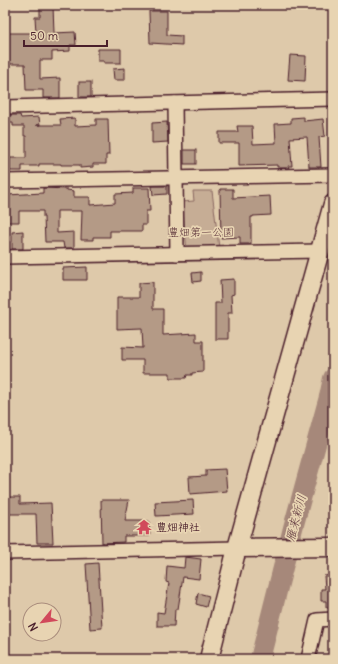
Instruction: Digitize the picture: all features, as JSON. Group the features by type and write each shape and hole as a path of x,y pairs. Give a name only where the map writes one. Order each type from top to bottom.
{"street":[{"path":"5,107 333,99"},
{"path":"176,103 177,254"},
{"path":"5,182 176,177 333,175"},
{"path":"209,659 237,548 333,204"},
{"path":"5,257 320,251"},
{"path":"5,553 333,547"},
{"path":"308,659 317,620 333,619"}],"green space":[{"name":"豊畑第一公園","path":"193,191 212,191 219,248 187,250 182,202 194,201"}],"building":[{"path":"40,6 53,6 54,33 75,32 76,45 70,45 70,51 52,52 52,60 40,60 40,79 60,78 60,98 43,98 43,90 26,90 25,64 8,64 8,33 36,33 35,17 40,17"},
{"path":"149,11 167,11 167,35 182,36 182,45 150,43"},
{"path":"98,49 121,49 121,63 104,63 104,61 98,61"},
{"path":"290,55 306,56 305,81 288,80"},
{"path":"125,68 125,80 114,80 113,69"},
{"path":"79,82 91,82 91,97 79,97"},
{"path":"5,115 20,115 21,118 39,117 40,125 61,125 60,119 75,118 75,126 96,125 96,119 108,119 109,155 106,155 106,164 93,164 93,167 80,168 80,165 39,164 39,166 22,166 22,171 10,171 10,158 26,158 26,136 24,136 24,126 13,126 13,123 5,123"},
{"path":"304,117 304,121 323,119 325,136 319,137 321,167 309,167 307,137 290,138 292,166 288,166 289,168 280,168 277,167 277,165 239,166 239,143 219,143 219,132 238,132 237,126 252,126 253,144 276,143 275,124 291,123 291,118"},
{"path":"167,122 168,142 152,143 152,123"},
{"path":"184,150 196,150 196,164 184,164"},
{"path":"152,186 167,186 167,194 153,195"},
{"path":"43,188 67,189 74,191 74,197 90,197 90,205 115,203 115,194 133,193 133,188 149,188 150,211 146,211 146,225 142,225 142,231 110,231 110,237 93,237 93,240 81,240 82,211 57,211 57,233 74,232 74,248 64,248 63,242 45,242 43,211 19,211 19,222 7,222 7,195 43,193"},
{"path":"220,189 233,189 233,198 270,196 271,215 251,217 251,244 240,244 240,237 221,238"},
{"path":"23,231 23,249 12,249 12,232"},
{"path":"87,267 87,280 63,280 63,268"},
{"path":"201,272 201,281 193,282 192,273"},
{"path":"234,279 234,294 231,295 232,313 228,313 228,339 215,339 215,303 221,303 220,280"},
{"path":"153,282 153,309 163,309 163,335 196,333 196,341 203,341 203,372 192,373 192,375 187,375 186,378 170,378 170,373 143,373 143,360 122,360 122,347 143,348 142,328 117,329 117,297 139,297 139,283"},
{"path":"225,469 227,491 190,494 189,477 206,476 206,470"},
{"path":"5,497 20,497 20,504 51,503 53,543 37,543 36,514 5,514"},
{"path":"101,500 129,500 125,521 149,521 150,536 124,536 124,542 102,543"},
{"path":"193,500 194,514 156,516 155,502"},
{"path":"185,557 201,559 199,579 183,577 178,609 175,609 174,626 157,626 157,612 164,613 169,583 166,582 167,566 184,568"},
{"path":"98,563 102,628 90,629 86,564"},
{"path":"333,575 333,607 326,607 326,601 321,601 321,589 325,589 324,576"},
{"path":"198,593 209,596 206,607 196,604"}],"waterway":[{"name":"雁来新川","path":"260,659 333,378"}],"place":[{"name":"豊畑神社","path":"144,527"}]}
